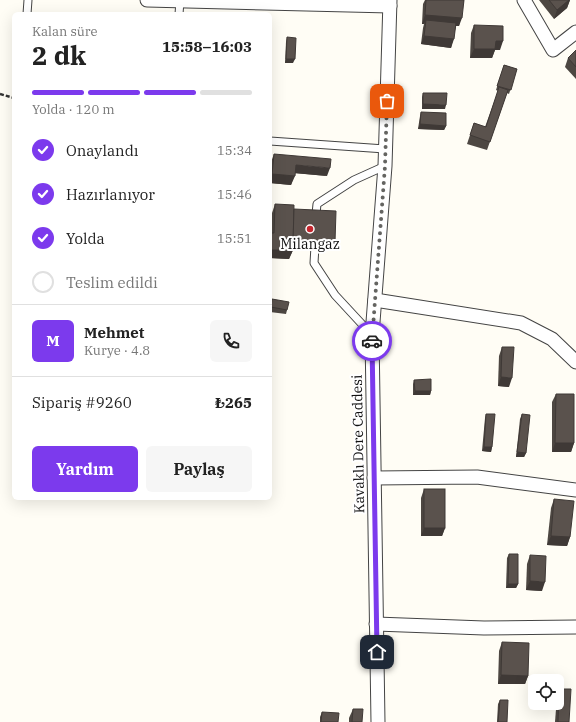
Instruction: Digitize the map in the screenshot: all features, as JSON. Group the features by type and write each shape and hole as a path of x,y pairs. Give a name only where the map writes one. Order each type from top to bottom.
{"street":[{"path":"147,0 390,3"},
{"path":"524,0 553,50 576,32"},
{"name":"Kavaklı Dere Caddesi","path":"378,722 372,335 385,166 390,3"},
{"path":"375,300 521,323 552,339 576,362"},
{"path":"374,478 477,477 576,490"},
{"path":"376,624 484,628 576,628"}],"lane":[{"path":"27,12 28,0"},
{"path":"179,12 180,1"},
{"path":"272,141 385,149"},
{"path":"316,214 317,204 354,180 385,166"},
{"path":"315,246 314,263 335,295 372,335"}],"path":[{"path":"0,94 12,97"}],"building":[{"path":"426,0 464,0 462,18 425,15"},
{"path":"549,0 569,0 557,10"},
{"path":"426,20 456,23 454,39 424,36"},
{"path":"474,25 503,26 503,41 496,41 495,49 474,49"},
{"path":"287,37 296,38 295,59 286,59"},
{"path":"576,50 576,67 568,58"},
{"path":"504,65 517,69 511,90 497,86"},
{"path":"499,87 508,90 490,142 470,135 474,123 486,127"},
{"path":"423,93 447,93 446,105 423,104"},
{"path":"421,112 446,113 446,126 420,124"},
{"path":"274,154 331,159 330,168 296,165 295,176 272,174"},
{"path":"275,204 294,205 293,250 272,250 272,233 274,233"},
{"path":"294,209 336,211 335,242 293,241"},
{"path":"272,299 289,302 287,310 272,307"},
{"path":"502,347 514,347 512,378 501,377"},
{"path":"431,379 431,391 415,391 414,380"},
{"path":"556,394 574,394 574,443 555,443"},
{"path":"486,414 495,414 492,447 484,447"},
{"path":"522,414 530,415 526,453 517,452"},
{"path":"424,489 445,489 445,528 424,528"},
{"path":"554,499 574,501 570,537 551,536"},
{"path":"509,554 518,554 518,584 508,584"},
{"path":"530,555 546,556 545,582 530,581"},
{"path":"502,642 529,643 528,676 501,675"},
{"path":"564,689 571,689 569,722 558,722 558,710 564,710"},
{"path":"500,700 508,700 507,722 498,722"},
{"path":"353,709 363,709 362,722 352,722"},
{"path":"322,712 339,713 338,722 321,722"}],"way so far":[{"path":"372,341 385,166 387,101"}],"place":[{"name":"Milangaz","path":"310,229"}],"route":[{"path":"372,341 377,652"}]}
